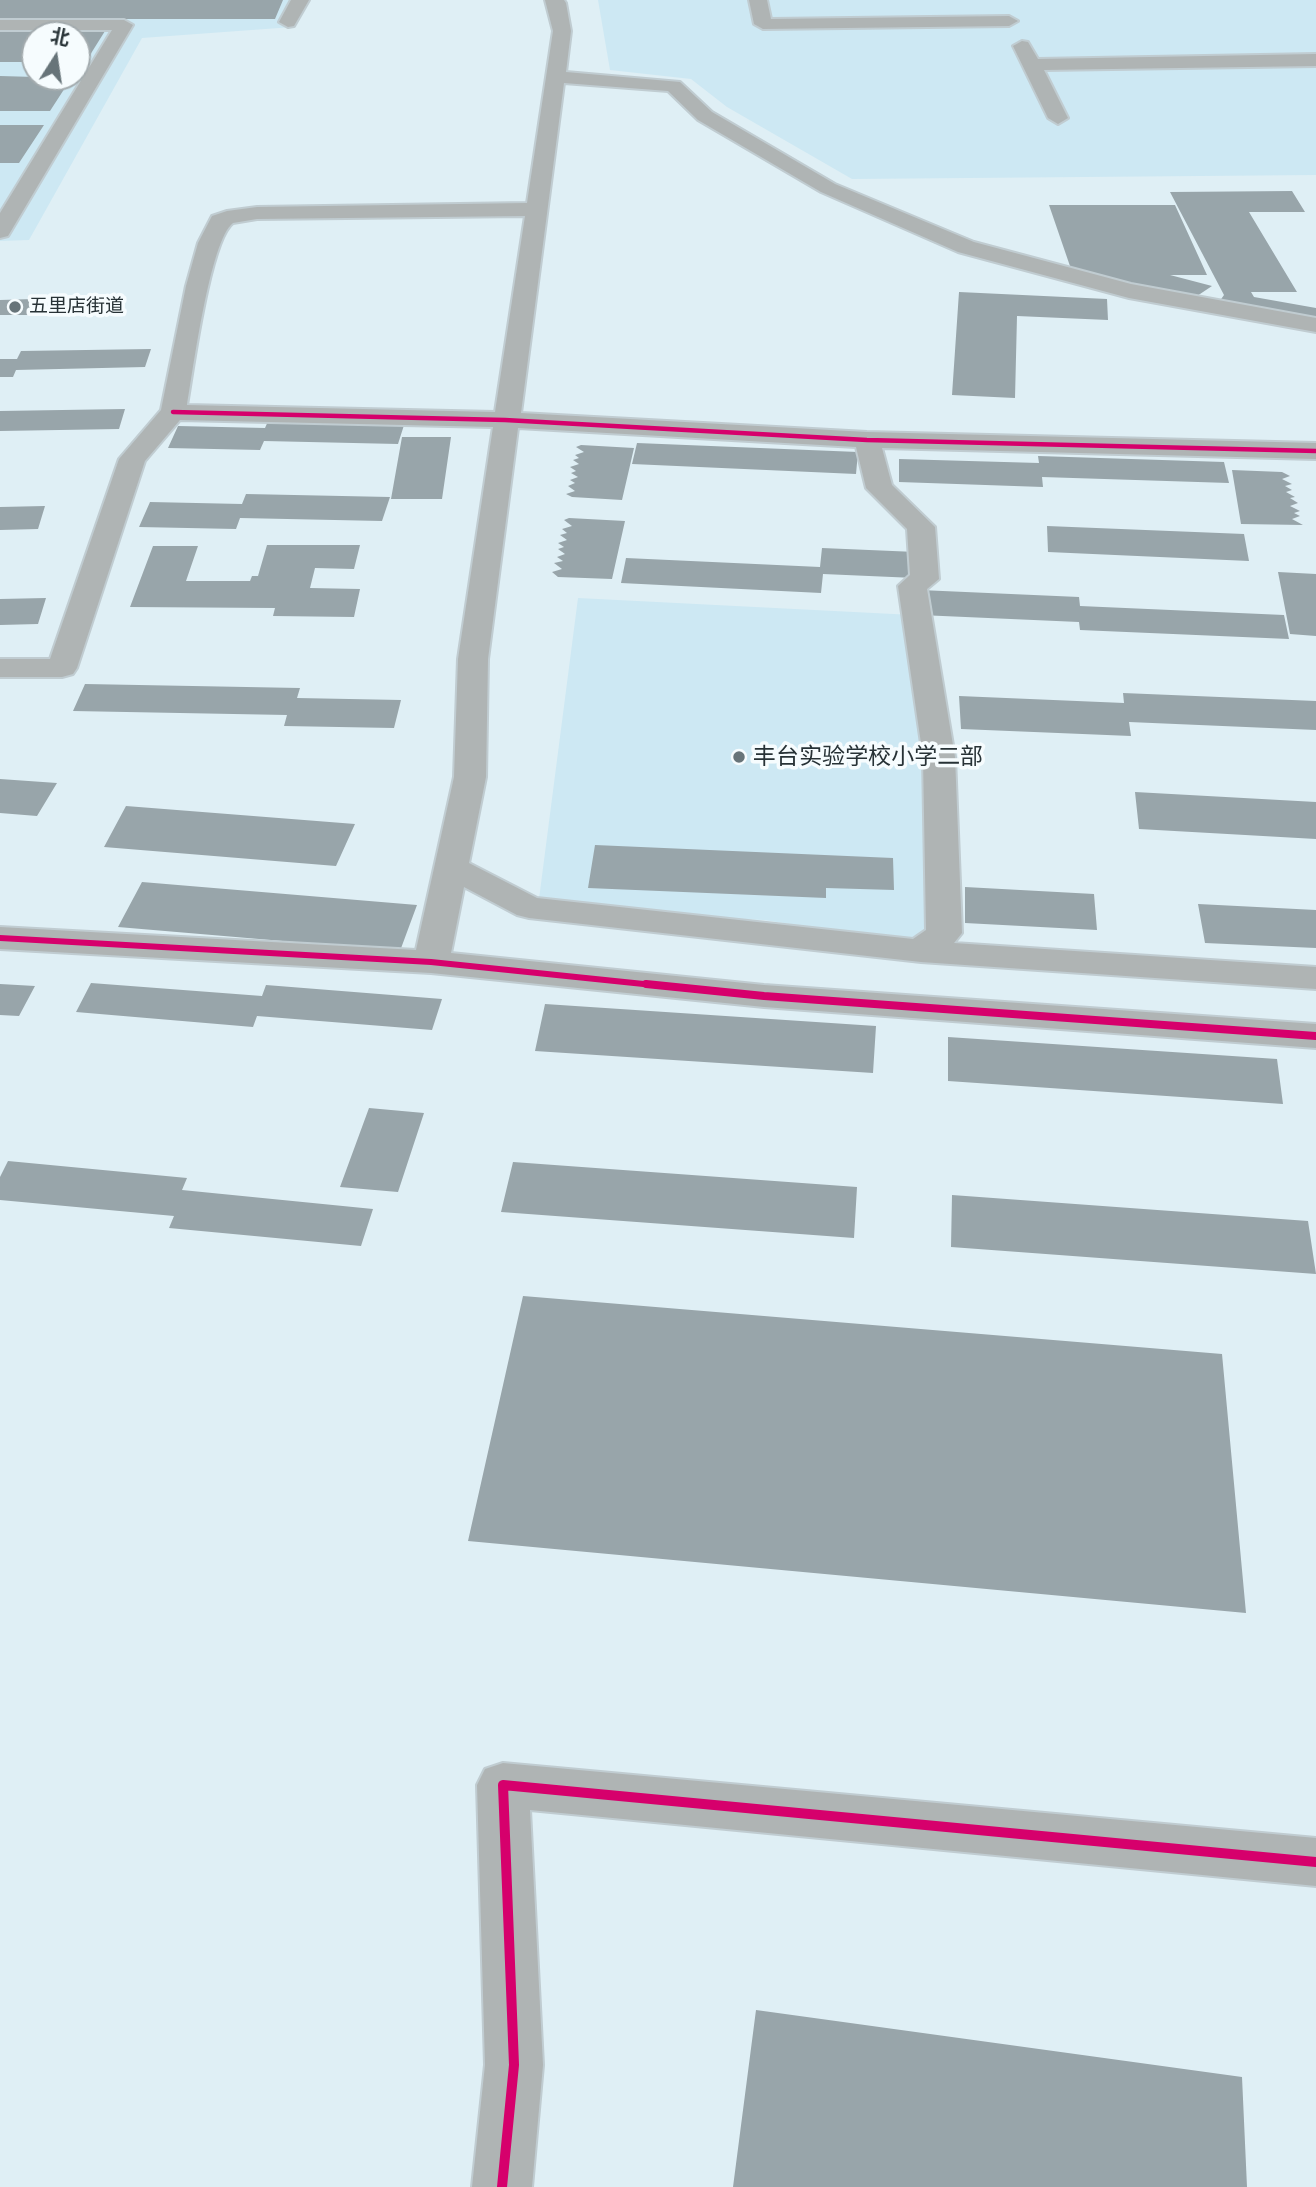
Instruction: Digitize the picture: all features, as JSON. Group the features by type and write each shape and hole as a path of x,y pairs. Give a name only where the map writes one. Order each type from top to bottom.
{"street":[{"path":"288,22 300,0"},
{"path":"431,962 470,777 473,659 562,31 557,3 554,0"},
{"path":"758,0 763,24 1009,21"},
{"path":"999,0 1058,118"},
{"path":"0,24 124,25 0,231"},
{"path":"1031,65 1316,60"},
{"path":"555,77 673,86 705,116 828,188 966,247 1129,291 1316,325"},
{"path":"0,668 62,668 132,459 173,412 197,286 209,243 220,221 227,217 257,213 537,209"},
{"path":"173,412 505,420 867,440 1316,451"},
{"path":"867,440 879,488 922,527 925,579 912,586 939,757 944,933 921,951"},
{"path":"451,867 529,908 921,951 1316,978"},
{"path":"0,938 431,962 764,996 1316,1036"},
{"path":"502,2187 514,2065 503,1785 1316,1862"}],"shaded area":[{"path":"0,0 307,0 293,27 142,38 29,240 0,241"},
{"path":"598,0 1316,0 1316,175 852,179 727,107 691,79 610,70"},
{"name":"丰台实验学校小学二部","path":"578,598 913,615 931,928 904,941 764,920 667,916 539,899"}],"building":[{"path":"0,0 283,0 275,19 0,19"},
{"path":"0,30 21,30 21,62 0,62"},
{"path":"91,31 105,31 91,53"},
{"path":"0,76 21,76 21,91 63,91 50,111 0,111"},
{"path":"0,125 44,125 19,163 0,163"},
{"path":"1292,191 1305,212 1249,212 1297,292 1251,292 1254,297 1316,308 1316,318 1219,302 1224,295 1170,192"},
{"path":"1049,205 1175,205 1207,275 1170,275 1212,286 1191,300 1071,269"},
{"path":"959,292 1107,299 1108,320 1017,316 1015,398 952,395"},
{"name":"五里店街道","path":"34,299 28,315 0,315 0,300"},
{"path":"151,349 145,367 16,370 13,377 0,377 0,359 17,359 21,351"},
{"path":"125,409 119,429 0,431 0,411"},
{"path":"269,419 405,422 398,444 264,441 260,450 168,448 178,426 265,428"},
{"path":"402,437 451,437 442,499 391,499"},
{"path":"637,443 858,452 856,474 632,464"},
{"path":"576,447 634,448 622,500 572,497 566,494 575,491 568,486 575,483 570,480 578,477 571,473 576,471 570,467 579,464 573,460 579,458 575,455 584,452"},
{"path":"1038,456 1224,462 1229,483 1042,477 1043,487 899,482 899,459 1039,463"},
{"path":"1232,470 1282,472 1290,476 1282,479 1292,484 1285,486 1292,490 1286,492 1295,497 1290,498 1298,503 1290,506 1300,511 1294,513 1300,516 1292,519 1303,525 1241,524"},
{"path":"246,494 390,497 382,521 240,518 236,529 139,527 150,502 242,504"},
{"path":"45,506 38,529 0,530 0,507"},
{"path":"564,520 625,521 612,579 558,577 552,572 562,569 554,563 563,561 557,557 565,554 558,549 564,547 558,543 567,540 560,535 567,533 562,529 572,526"},
{"path":"1047,526 1244,534 1249,561 1048,552"},
{"path":"267,545 360,545 354,569 315,568 310,588 360,589 354,617 273,616 275,608 130,607 153,546 198,546 186,581 250,581 252,576 258,576"},
{"path":"822,548 916,552 915,578 823,574 821,593 621,583 626,558 820,567"},
{"path":"1278,572 1316,574 1316,636 1290,634"},
{"path":"920,590 1079,597 1080,606 1284,615 1289,639 1080,630 1079,622 920,615"},
{"path":"46,598 38,624 0,625 0,599"},
{"path":"85,684 300,688 297,698 401,700 394,728 284,726 287,715 73,711"},
{"path":"1123,693 1316,701 1316,730 1129,722 1131,736 961,729 959,696 1124,703"},
{"path":"0,779 57,783 37,816 0,813"},
{"path":"1135,792 1316,802 1316,839 1139,829"},
{"path":"126,806 355,824 336,866 104,847"},
{"path":"595,845 893,858 894,890 826,888 826,898 588,888"},
{"path":"142,882 417,905 400,951 118,927"},
{"path":"965,887 1094,894 1097,930 965,923"},
{"path":"1198,904 1316,910 1316,948 1205,943"},
{"path":"91,983 262,996 266,985 442,999 432,1030 257,1016 253,1027 76,1012"},
{"path":"0,984 35,986 19,1016 0,1015"},
{"path":"545,1004 876,1026 873,1073 535,1051"},
{"path":"948,1037 1277,1059 1283,1104 948,1081"},
{"path":"369,1108 424,1113 398,1192 340,1187"},
{"path":"8,1161 187,1178 182,1190 373,1209 361,1246 169,1228 174,1216 0,1200 0,1177"},
{"path":"513,1162 857,1187 854,1238 501,1212"},
{"path":"952,1195 1308,1221 1316,1274 951,1247"},
{"path":"523,1296 1222,1354 1246,1613 468,1541"},
{"path":"756,2010 1242,2077 1247,2187 733,2187"}],"cycle path":[{"path":"173,412 505,420 867,440 1316,451"},
{"path":"0,938 431,962 764,996 1316,1036"},
{"path":"502,2187 514,2065 503,1785 1316,1862"}],"place":[{"name":"五里店街道","path":"15,307"},
{"name":"丰台实验学校小学二部","path":"739,757"}]}
